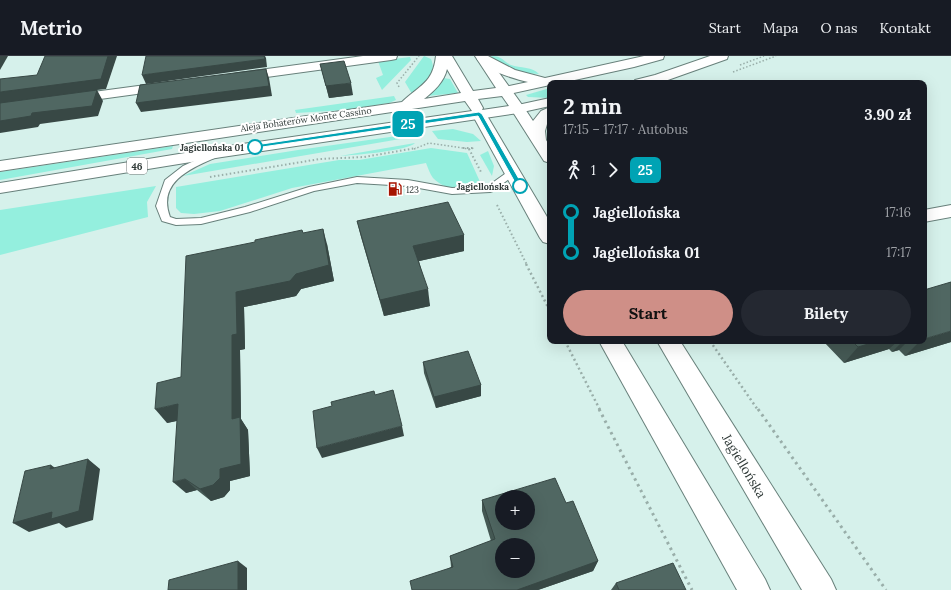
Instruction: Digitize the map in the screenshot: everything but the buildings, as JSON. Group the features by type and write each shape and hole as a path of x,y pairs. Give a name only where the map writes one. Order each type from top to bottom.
{"main road":[{"path":"224,79 391,56"},
{"path":"404,98 425,92 438,77 442,67 442,56"},
{"path":"446,56 547,233"},
{"name":"Aleja Bohaterów Monte Cassino","path":"553,80 634,63 658,56"},
{"path":"652,80 722,56"},
{"path":"482,57 502,70 516,75 539,80 553,80"},
{"path":"482,57 547,154"},
{"name":"Aleja Bohaterów Monte Cassino","path":"0,166 404,98 470,96 505,91 547,81"},
{"path":"59,101 179,85"},
{"name":"Aleja Bohaterów Monte Cassino","path":"0,188 222,152 518,109 547,103"},
{"path":"538,140 537,126 547,113"},
{"path":"927,216 951,212"},
{"path":"612,344 754,590"},
{"name":"Jagiellońska","path":"670,344 820,590"}],"lane":[{"path":"222,152 186,168 168,182 160,206 166,219 176,222 201,221 247,210 312,189 357,180 408,183 452,191 490,189 512,173"}],"path":[{"path":"404,98 397,83 419,56"},
{"path":"730,73 776,56"},
{"path":"203,178 320,160 364,157 414,149 429,143 469,149 483,176"},
{"path":"495,199 547,305"},
{"path":"567,344 692,590"},
{"path":"712,344 886,590"}],"green space":[{"path":"424,56 431,59 433,70 429,79 412,94 405,82"},
{"path":"491,56 500,58 511,65 533,70 539,74 526,73 507,68"},
{"path":"410,57 411,60 382,90 376,78 383,75 378,61"},
{"path":"443,78 450,79 458,93 427,96 438,87"},
{"path":"547,89 547,98 528,97 526,95"},
{"path":"394,96 396,100 389,103 345,110 296,113 295,110"},
{"path":"453,129 473,134 481,141 467,142 438,139 432,131"},
{"path":"411,134 412,137 183,176 210,164"},
{"path":"415,143 410,146 392,150 368,154 340,156"},
{"path":"173,146 172,149 0,180 0,172"},
{"path":"431,148 467,153 481,184 463,189 444,185 433,178 426,163 292,188 220,211 194,214 181,213 176,208 176,187 339,160 359,160"},
{"path":"488,151 494,166 492,176 480,155"},
{"path":"156,186 147,202 148,217 0,255 0,210"}],"bus line":[{"name":"25","path":"255,147 479,114 520,186"}],"place":[{"name":"Jagiellońska 01","path":"255,147"},
{"name":"Jagiellońska","path":"520,186"},
{"name":"123","path":"395,189"}]}
